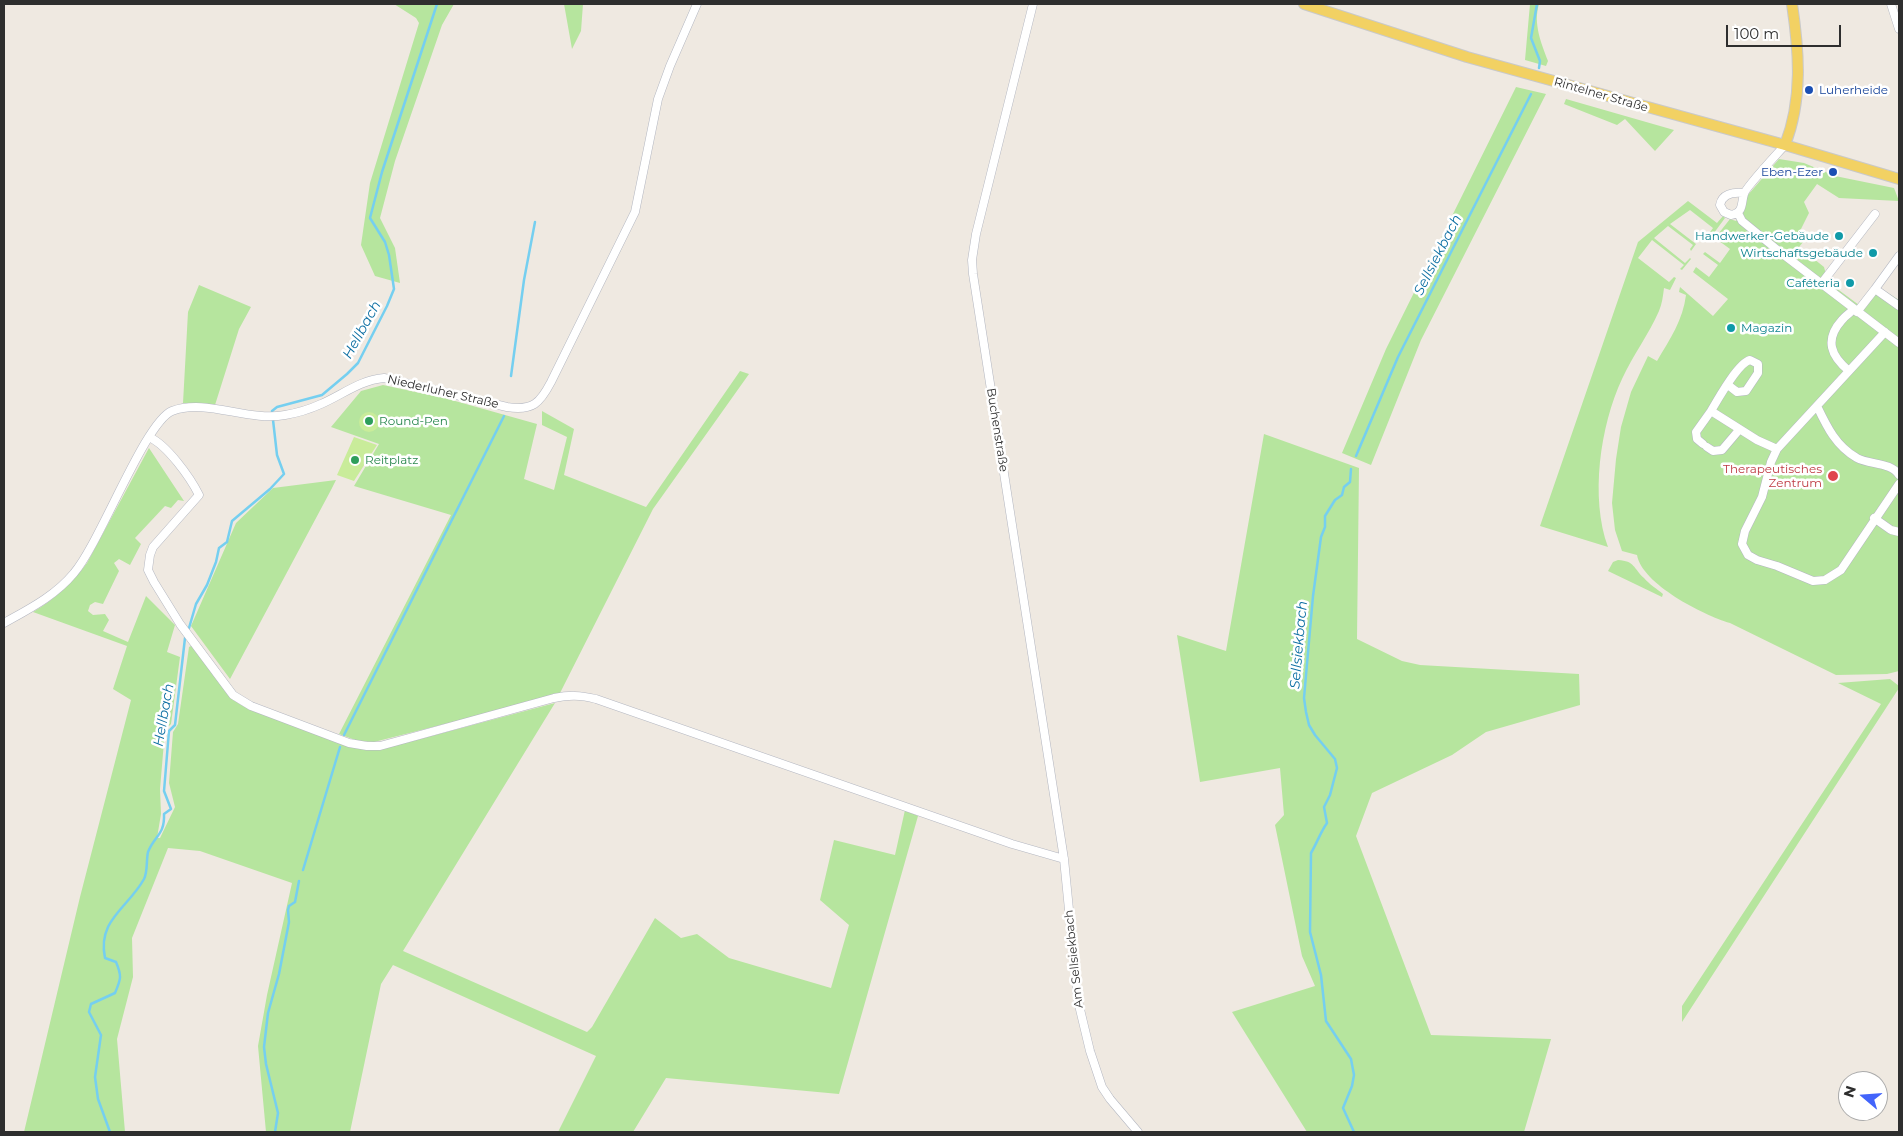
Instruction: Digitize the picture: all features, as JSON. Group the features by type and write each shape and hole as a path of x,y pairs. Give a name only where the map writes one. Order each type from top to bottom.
{"main road":[{"name":"Rintelner Straße","path":"1304,4 1467,57 1785,145 1899,179"},
{"path":"1785,145 1792,126 1798,80 1798,53 1792,4"}],"street":[{"name":"Niederluher Straße","path":"4,623 52,594 75,572 93,544 149,437 162,417 169,413 194,406 268,417 283,415 321,404 359,384 384,378 508,407 524,408 538,402 551,382 635,212 658,100 670,66 697,4"},
{"name":"Buchenstraße","path":"1032,4 978,225 972,260 976,296 1064,860"},
{"path":"1890,4 1899,29"},
{"path":"1744,193 1737,192 1724,197 1720,205 1724,212 1731,215 1738,213 1743,206 1744,193 1785,145"},
{"path":"1738,213 1742,221 1821,284 1855,311 1899,341"},
{"path":"1821,284 1875,214"},
{"path":"1849,371 1835,358 1831,345 1833,336 1837,327 1875,289 1899,256"},
{"path":"1875,289 1899,306"},
{"path":"1884,332 1776,449 1762,497 1742,544 1748,555 1757,560 1813,581 1834,577 1841,570 1874,518 1896,495 1899,484"},
{"path":"1728,386 1737,392 1746,391 1758,373 1758,364 1750,360 1745,362 1728,386 1711,411 1696,432 1697,439 1713,451 1722,450 1740,430"},
{"path":"1817,406 1830,433 1840,445 1857,458 1893,468 1899,475"},
{"path":"1711,411 1740,430 1776,449"},
{"path":"149,437 156,440 180,467 199,494 153,547 148,570 180,624 233,695 251,706 349,744 380,746 554,698 569,695 581,696 596,699 1012,844 1064,860"},
{"path":"1874,518 1891,530 1899,532"},
{"name":"Am Sellsiekbach","path":"1064,860 1075,982 1084,1028 1102,1087 1138,1132"}],"green space":[{"path":"394,4 454,4 442,25 395,161 380,218 395,248 400,283 375,276 361,245 370,183 419,23 416,18"},
{"path":"564,4 583,4 581,31 572,49"},
{"path":"1530,4 1539,4 1537,26 1548,61 1546,66 1525,60"},
{"path":"1516,87 1546,94 1421,340 1371,465 1342,453 1386,349"},
{"path":"1566,99 1674,130 1655,151 1625,119 1617,125 1564,104"},
{"path":"1779,159 1804,163 1835,176 1894,188 1899,201 1839,198 1817,184 1804,202 1809,213 1800,231 1808,236 1799,247 1824,267 1828,282 1863,308 1880,288 1899,300 1899,671 1887,674 1836,675 1730,623 1690,606 1675,597 1650,577 1641,566 1637,555 1622,551 1615,530 1612,503 1616,459 1621,427 1631,392 1648,356 1657,361 1675,329 1682,313 1686,295 1679,292 1680,287 1713,316 1728,299 1693,272 1696,267 1709,277 1718,265 1703,254 1705,252 1720,263 1730,249 1715,238 1730,219 1736,221 1744,209 1747,196"},
{"path":"1688,201 1717,223 1723,216 1725,218 1711,237 1708,235 1713,228 1690,210 1670,224 1696,244 1691,251 1690,249 1693,245 1668,226 1654,238 1685,263 1691,259 1682,270 1680,269 1684,265 1652,240 1638,258 1669,282 1674,277 1676,278 1670,290 1664,288 1659,311 1622,379 1608,418 1600,462 1599,485 1603,528 1608,547 1540,526 1638,242"},
{"path":"199,285 251,307 239,329 215,405 183,403 188,312"},
{"path":"740,371 749,374 653,509 559,695 374,742 358,741 339,734 451,515 354,486 379,444 331,427 361,391 383,385 448,399 537,424 524,479 554,490 567,437 542,425 542,411 574,429 564,475 646,507"},
{"name":"Round-Pen","path":"365,412 373,412 379,418 379,426 373,432 365,432 359,426 359,418"},
{"path":"1264,434 1359,468 1357,639 1402,661 1420,665 1579,674 1580,705 1486,732 1452,755 1372,793 1356,836 1431,1035 1551,1039 1524,1132 1307,1132 1232,1012 1315,986 1302,956 1275,825 1284,815 1280,768 1200,782 1177,635 1226,651"},
{"name":"Reitplatz","path":"354,437 377,445 354,481 337,475"},
{"path":"149,448 184,501 178,500 171,508 165,506 135,538 141,544 130,565 119,559 114,563 119,571 103,604 95,602 90,605 88,611 93,615 105,614 109,620 103,631 128,642 146,596 175,625 167,652 180,657 171,724 165,730 160,789 161,814 157,838 160,838 175,807 169,783 173,732 178,724 189,647 193,645 232,699 243,706 340,743 369,750 379,750 555,703 403,951 587,1032 592,1027 655,918 681,938 697,934 729,958 831,988 849,925 820,900 834,840 895,855 905,810 918,816 839,1094 666,1078 633,1132 558,1132 596,1056 393,965 381,984 350,1132 266,1132 258,1046 267,995 292,883 200,851 168,848 132,938 133,977 117,1039 125,1132 24,1132 80,897 131,700 113,689 127,646 33,612 63,590 87,563"},
{"path":"336,480 230,679 191,626 236,523 273,488"},
{"path":"1618,560 1631,563 1648,582 1663,594 1662,597 1608,571 1613,562"},
{"path":"1890,679 1899,688 1682,1022 1682,1006 1881,704 1838,683"}],"waterway":[{"name":"Hellbach","path":"189,628 196,604 207,585 216,562 219,548 227,542 232,521 270,489 284,474 277,455 272,411 277,407 322,395 347,374 358,363 394,289 385,242 370,218 382,172 437,4"},
{"name":"Sellsiekbach","path":"1537,4 1531,38 1540,61 1539,68"},
{"name":"Sellsiekbach","path":"1356,456 1398,357 1531,94"},
{"path":"511,376 524,280 535,222"},
{"path":"344,735 504,416"},
{"name":"Sellsiekbach","path":"1351,469 1350,482 1344,487 1342,495 1335,500 1325,516 1325,527 1321,537 1313,596 1304,698 1309,725 1335,759 1337,768 1330,795 1324,807 1327,823 1311,853 1310,932 1321,975 1326,1021 1351,1059 1354,1075 1352,1086 1343,1108 1354,1132"},
{"name":"Hellbach","path":"110,1132 98,1099 95,1077 101,1035 89,1012 91,1004 115,993 120,981 116,962 105,958 105,934 116,915 144,879 148,852 163,827 164,814 171,809 164,791 169,731 175,725 185,638"},
{"path":"303,870 340,747"},
{"path":"275,1132 278,1113 266,1064 264,1047 268,1013 279,974 289,922 288,910 289,906 295,902 299,881"}],"place":[{"name":"Luherheide","path":"1809,90"},
{"name":"Eben-Ezer","path":"1833,172"},
{"name":"Handwerker-Gebäude","path":"1839,236"},
{"name":"Wirtschaftsgebäude","path":"1873,253"},
{"name":"Caféteria","path":"1850,283"},
{"name":"Magazin","path":"1731,328"},
{"name":"Round-Pen","path":"369,421"},
{"name":"Reitplatz","path":"355,460"},
{"name":"Therapeutisches Zentrum","path":"1833,476"}]}
